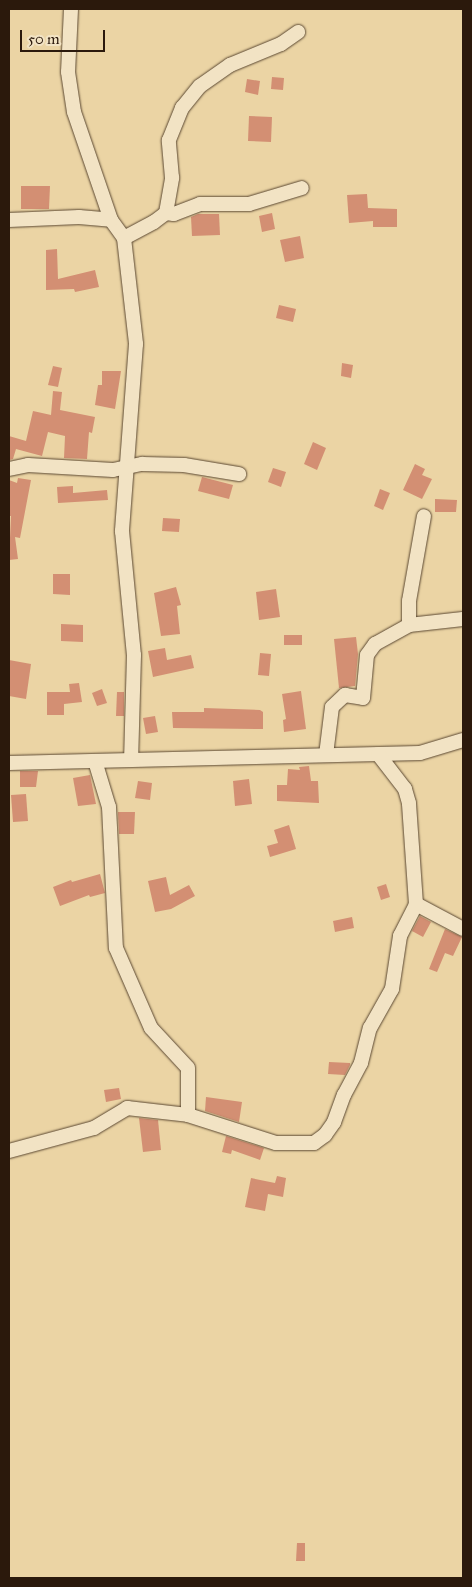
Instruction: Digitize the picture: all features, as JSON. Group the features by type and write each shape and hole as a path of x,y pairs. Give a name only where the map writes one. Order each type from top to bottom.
{"street":[{"path":"71,9 68,72 74,112 110,220 124,238 136,344 122,531 134,655 131,760"},
{"path":"124,238 154,222 166,213 172,178 169,140 182,108 200,86 230,66 281,44 298,32"},
{"path":"166,213 174,214 200,204 250,204 302,188"},
{"path":"9,220 79,217 110,220"},
{"path":"9,469 28,465 113,470 142,464 184,465 239,474"},
{"path":"409,625 409,601 424,516"},
{"path":"326,755 332,707 345,695 363,698 367,656 375,644 409,625 463,618"},
{"path":"9,763 420,753 463,740"},
{"path":"9,1151 94,1128 127,1108 188,1114 276,1143 314,1143 325,1135 334,1122 344,1095 361,1063 370,1028 392,989 400,936 416,904 409,803 405,789 378,754"},
{"path":"95,761 109,807 116,948 151,1028 188,1068 188,1114"},
{"path":"416,904 463,929"}],"building":[{"path":"272,77 284,78 283,90 271,89"},
{"path":"247,79 260,81 258,95 245,92"},
{"path":"249,116 272,117 271,142 248,141"},
{"path":"21,186 50,186 49,209 21,209"},
{"path":"367,194 368,208 397,209 397,227 373,227 373,221 349,223 347,195"},
{"path":"272,213 275,229 262,232 259,216"},
{"path":"198,214 219,214 220,235 192,236 191,217"},
{"path":"300,236 304,258 285,262 280,240"},
{"path":"57,249 58,279 95,270 99,287 75,292 74,289 46,290 46,250"},
{"path":"279,305 296,309 293,322 276,318"},
{"path":"342,363 353,365 351,378 341,376"},
{"path":"53,366 62,368 58,387 48,385"},
{"path":"102,371 121,371 115,409 95,405 98,385 102,385"},
{"path":"53,391 62,392 60,410 95,417 92,433 89,432 87,459 64,458 65,436 48,432 42,456 16,449 13,459 9,460 9,436 26,441 33,411 51,415"},
{"path":"313,442 326,448 317,470 304,464"},
{"path":"415,464 425,469 422,475 432,479 422,499 403,490"},
{"path":"273,468 286,472 281,487 268,482"},
{"path":"202,477 233,485 229,499 198,491"},
{"path":"18,478 31,480 20,538 15,537 18,559 9,560 11,516 9,516 9,480 17,483"},
{"path":"73,486 73,493 107,490 108,500 58,503 57,487"},
{"path":"380,489 390,493 383,510 374,506"},
{"path":"435,499 457,500 456,512 435,512"},
{"path":"163,518 180,519 179,532 162,531"},
{"path":"53,574 70,574 70,595 53,594"},
{"path":"176,587 181,605 177,606 180,634 161,636 154,593"},
{"path":"276,589 280,617 259,620 256,592"},
{"path":"61,624 83,625 83,642 61,641"},
{"path":"284,635 302,635 302,645 284,645"},
{"path":"356,637 358,654 355,686 339,688 334,639"},
{"path":"165,648 167,660 191,655 194,668 153,677 148,651"},
{"path":"260,653 271,654 269,676 258,675"},
{"path":"9,660 31,664 26,699 9,696"},
{"path":"79,683 82,702 64,704 64,715 47,715 47,692 70,692 69,684"},
{"path":"102,689 107,703 97,706 92,693"},
{"path":"301,691 306,729 284,732 283,720 286,719 282,694"},
{"path":"117,692 124,692 124,716 116,716"},
{"path":"204,708 260,710 263,712 263,729 173,728 172,712 204,712"},
{"path":"155,716 158,732 146,734 143,718"},
{"path":"309,766 311,781 318,781 319,803 277,801 277,785 287,785 288,769 300,770 299,767"},
{"path":"20,771 38,771 36,787 20,787"},
{"path":"90,775 96,804 78,806 73,778"},
{"path":"249,779 252,804 235,806 233,781"},
{"path":"138,781 152,783 150,800 135,798"},
{"path":"26,794 28,821 13,822 11,795"},
{"path":"118,812 135,812 134,834 119,834"},
{"path":"289,825 296,849 270,857 267,846 278,843 274,830"},
{"path":"100,874 105,893 90,897 89,895 60,906 53,887 71,880 72,882"},
{"path":"166,877 170,895 189,885 195,896 171,909 155,912 148,881"},
{"path":"386,884 390,897 381,900 377,887"},
{"path":"420,916 431,922 423,937 412,931"},
{"path":"352,917 354,928 335,932 333,921"},
{"path":"445,929 462,937 453,956 445,953 437,972 429,969"},
{"path":"329,1062 350,1063 350,1065 345,1075 328,1074"},
{"path":"119,1088 121,1099 106,1102 104,1090"},
{"path":"206,1097 242,1102 239,1122 205,1111"},
{"path":"139,1118 158,1120 161,1150 143,1152"},
{"path":"226,1136 264,1148 260,1160 232,1150 231,1154 222,1152"},
{"path":"277,1176 286,1178 283,1197 268,1194 265,1211 245,1207 251,1178 275,1183"},
{"path":"297,1543 305,1543 305,1561 296,1561"}]}
